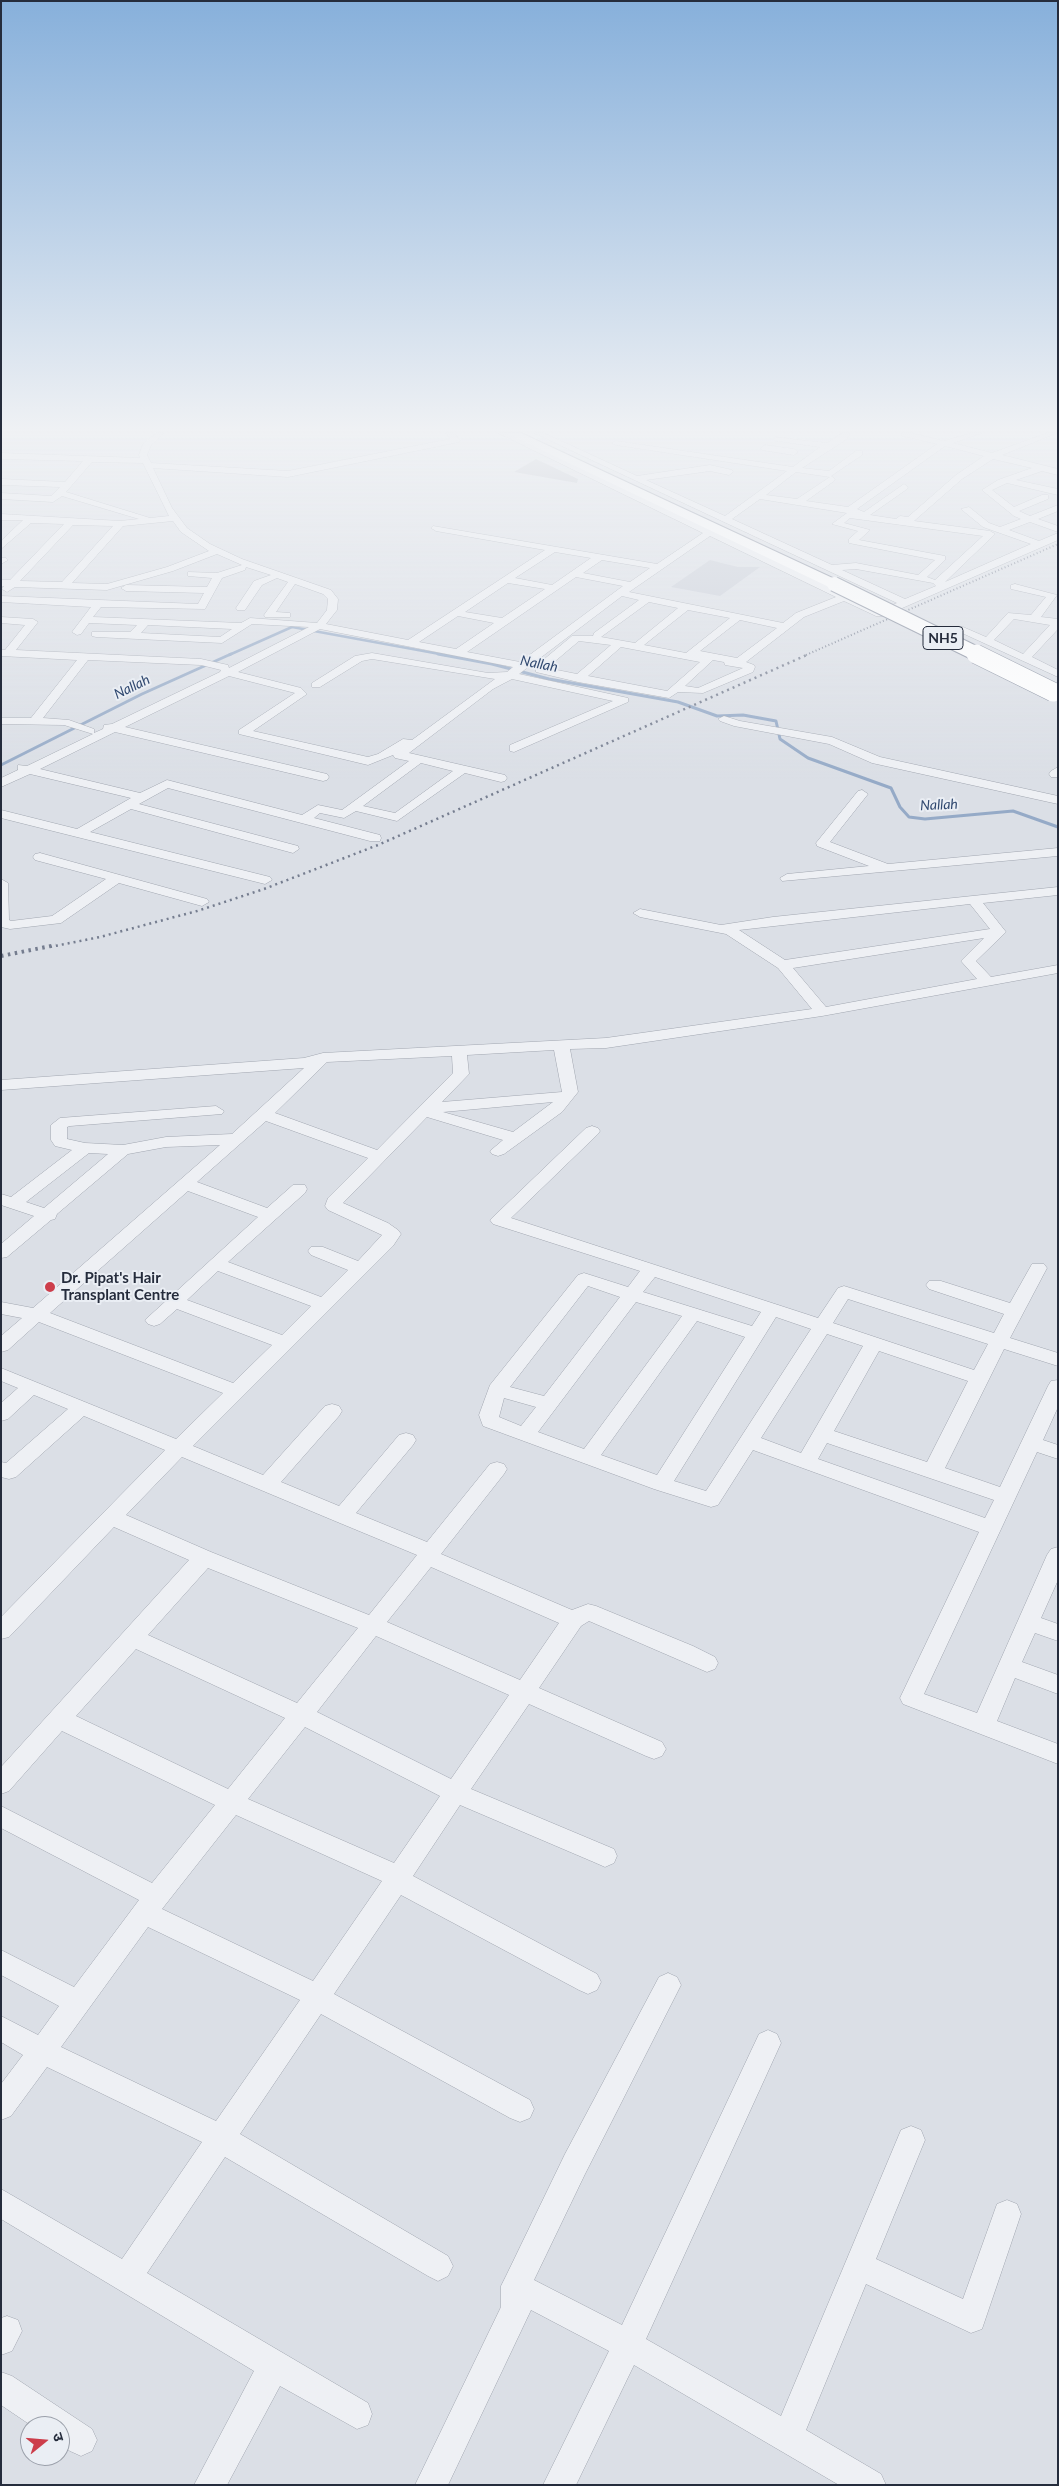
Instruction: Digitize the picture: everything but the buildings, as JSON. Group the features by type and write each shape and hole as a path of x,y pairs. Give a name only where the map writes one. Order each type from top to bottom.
{"highway":[{"name":"NH5","path":"770,549 834,584 1058,695"},
{"name":"NH5","path":"781,549 1058,685"}],"street":[{"path":"1,595 7,584 43,549"},
{"path":"65,585 97,549"},
{"path":"1,783 22,768 100,728 310,626 328,616 334,604 333,599 327,592 202,549"},
{"path":"208,549 242,568 309,590 322,600 322,610 310,626"},
{"path":"411,643 552,549"},
{"path":"560,549 659,567"},
{"path":"501,778 400,755 489,687 524,666 631,585 685,549"},
{"path":"745,549 880,614 907,604 943,584 1028,549"},
{"path":"790,549 907,604"},
{"path":"894,549 942,558 920,579"},
{"path":"943,584 976,549"},
{"path":"107,587 170,569 213,553"},
{"path":"459,652 601,556"},
{"path":"832,568 856,566 943,584"},
{"path":"191,574 218,576 242,568"},
{"path":"574,574 631,585"},
{"path":"1,599 201,607 218,576"},
{"path":"241,608 258,583 272,578"},
{"path":"506,580 554,588"},
{"path":"7,584 210,590"},
{"path":"290,584 269,615 310,626 411,643 524,666"},
{"path":"1015,587 1052,595 1034,619"},
{"path":"620,593 784,626"},
{"path":"572,630 739,662 804,612 844,597"},
{"path":"598,635 648,598"},
{"path":"77,632 98,604"},
{"path":"640,643 687,606"},
{"path":"456,613 504,622"},
{"path":"989,640 1012,615 1058,623"},
{"path":"691,653 739,616"},
{"path":"86,620 244,626"},
{"path":"4,622 33,622 4,653"},
{"path":"133,636 145,622"},
{"path":"96,634 222,640 250,622 310,626"},
{"path":"1058,623 1024,658 1058,674"},
{"path":"1058,674 989,640 964,630 932,635 934,638 1058,700"},
{"path":"677,689 692,692 704,690 750,668 708,660 582,637 576,638 540,668 540,670 578,679 669,695 708,660"},
{"path":"989,640 1035,647"},
{"path":"578,679 620,644"},
{"path":"547,648 560,652"},
{"path":"4,653 208,662 305,689"},
{"path":"407,741 382,758 368,761 243,732 305,689 359,658 372,656 488,676 510,675 624,700 514,748"},
{"path":"34,722 85,657"},
{"path":"1037,691 1036,687 1058,681"},
{"path":"2,719 65,722 100,728 323,777"},
{"path":"724,719 738,724 832,741 876,760 1058,800"},
{"path":"1,776 22,768 100,728"},
{"path":"306,818 318,809 344,814 419,759"},
{"path":"22,768 142,797"},
{"path":"354,807 397,817 463,770"},
{"path":"78,834 167,784 306,818 375,838"},
{"path":"862,794 822,843 886,868"},
{"path":"130,805 293,849"},
{"path":"1,814 265,880"},
{"path":"787,878 1058,852"},
{"path":"40,857 202,902"},
{"path":"1,883 1,922 10,925 56,920 117,878"},
{"path":"720,929 773,921 1058,891"},
{"path":"974,900 999,932"},
{"path":"640,913 720,929 736,935 784,965 822,1012"},
{"path":"784,965 999,932"},
{"path":"989,983 968,961 999,932"},
{"path":"1,1076 300,1054 323,1058 459,1053 606,1044 822,1012 1058,970"},
{"path":"498,1151 556,1109 570,1092 568,1073 561,1046"},
{"path":"1,1631 179,1448 392,1234 382,1227 334,1206 334,1202 461,1074 459,1053"},
{"path":"1,1085 304,1063 323,1058"},
{"path":"1,1346 264,1115 323,1058"},
{"path":"426,1109 567,1096"},
{"path":"426,1109 514,1138"},
{"path":"216,1110 61,1122 59,1140 61,1143 85,1148 124,1150 166,1142 237,1139"},
{"path":"264,1115 378,1156"},
{"path":"592,1131 499,1220 979,1378"},
{"path":"8,1201 85,1148"},
{"path":"1,1253 49,1215 124,1150"},
{"path":"186,1184 270,1215"},
{"path":"154,1320 299,1189"},
{"path":"8,1201 49,1215"},
{"path":"317,1251 359,1268"},
{"path":"216,1264 322,1304"},
{"path":"933,1471 979,1378 1038,1268"},
{"path":"525,1435 651,1269"},
{"path":"756,1334 584,1279 497,1390 489,1415 490,1421 588,1458 711,1500 844,1292 1058,1360"},
{"path":"935,1285 1016,1311"},
{"path":"588,1458 697,1315 721,1292"},
{"path":"174,1302 284,1342"},
{"path":"1,1308 36,1315 236,1391"},
{"path":"661,1484 772,1309"},
{"path":"806,1462 874,1343"},
{"path":"1,1374 342,1516 573,1620"},
{"path":"1058,1386 911,1698 1058,1754"},
{"path":"1,1414 31,1387"},
{"path":"497,1390 549,1404"},
{"path":"1,1468 8,1472 81,1408"},
{"path":"267,1484 332,1411"},
{"path":"822,1434 1006,1496"},
{"path":"342,1516 406,1440"},
{"path":"748,1441 991,1528"},
{"path":"1031,1443 1058,1452"},
{"path":"1,2107 150,1905 497,1469"},
{"path":"112,1518 204,1558 372,1625 654,1749"},
{"path":"983,1726 1028,1622 1052,1582 1058,1555"},
{"path":"1,1784 204,1558"},
{"path":"126,2278 573,1620 588,1612 707,1663"},
{"path":"1028,1622 1058,1633"},
{"path":"133,1638 301,1715 456,1793 605,1856"},
{"path":"1009,1666 1058,1685"},
{"path":"60,1719 231,1802 399,1877 398,1879 404,1884 588,1982"},
{"path":"1,1816 150,1905 520,2109"},
{"path":"1,1962 77,2002"},
{"path":"431,2485 516,2310 516,2286 575,2164 668,1985"},
{"path":"1,2028 42,2051 222,2138 438,2266"},
{"path":"559,2485 628,2345 768,2043"},
{"path":"787,2438 911,2140"},
{"path":"1,2203 357,2414"},
{"path":"859,2266 971,2318 1007,2214"},
{"path":"516,2286 628,2345 870,2485"},
{"path":"210,2485 274,2366"},
{"path":"1,2387 82,2440"}],"shaded area":[{"path":"710,560 738,567 760,567 720,596 671,587"}],"waterway":[{"name":"Nallah","path":"229,655 292,627 445,655"},
{"name":"Nallah","path":"1,765 142,694 231,654"},
{"name":"Nallah","path":"438,654 492,664 549,679 678,702 717,716 743,715 776,721 780,739 808,758 891,788 900,807 909,817 925,819 1013,811 1058,827"}],"railway":[{"path":"806,655 1047,549"},
{"path":"50,947 100,937 197,911 264,889 378,845 809,654"},
{"path":"1,956 56,945"}],"place":[{"name":"Dr. Pipat's Hair Transplant Centre","path":"50,1287"}]}
